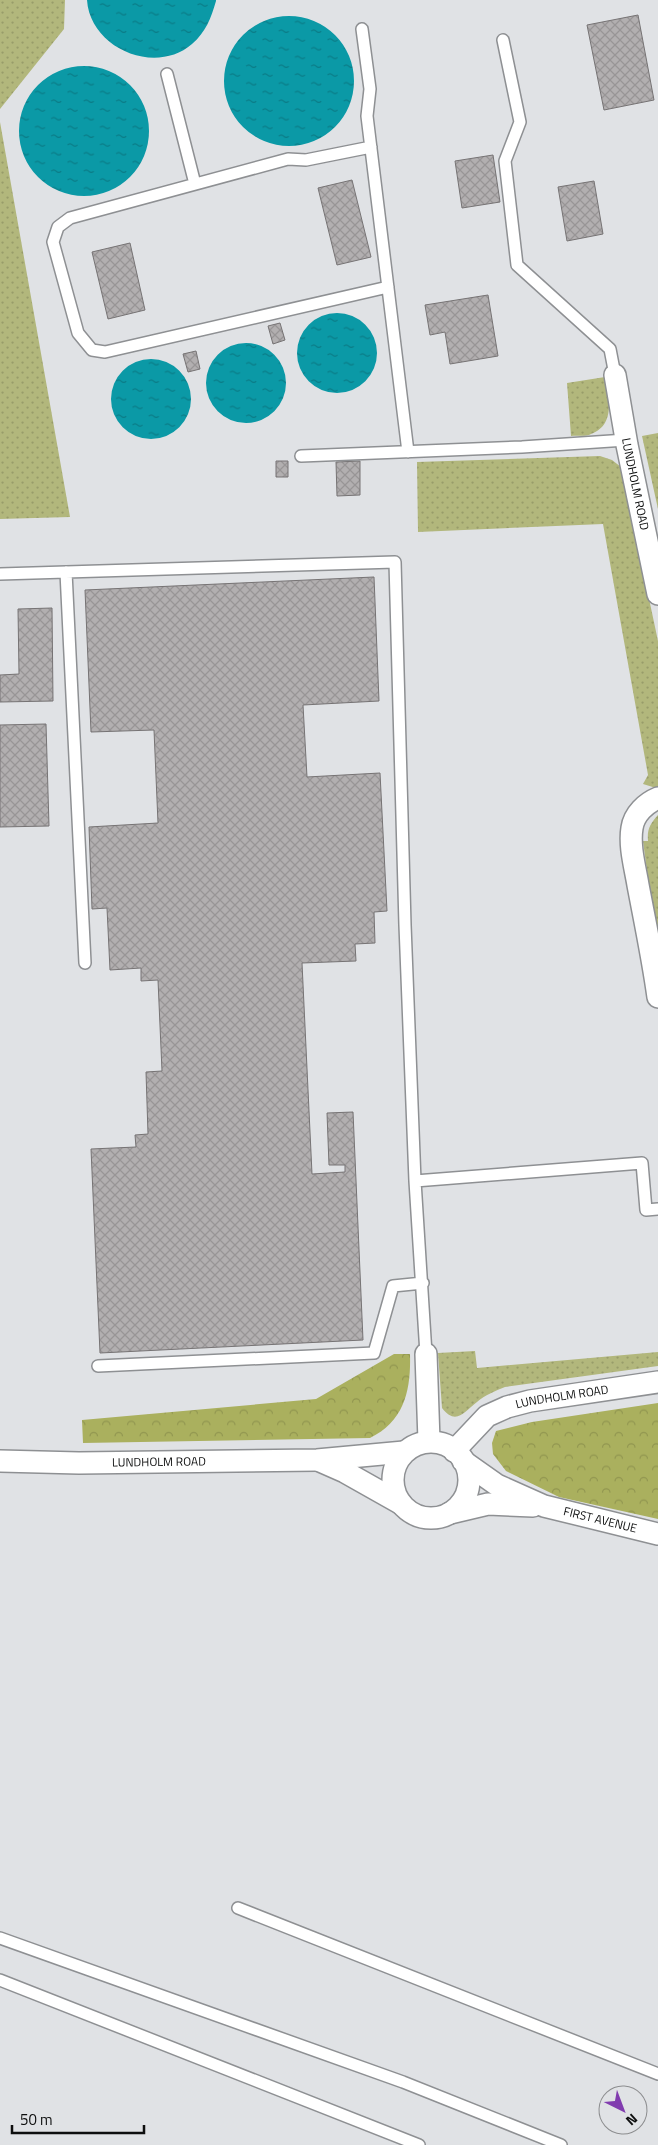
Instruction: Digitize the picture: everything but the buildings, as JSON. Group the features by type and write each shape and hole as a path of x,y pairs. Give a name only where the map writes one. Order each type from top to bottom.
{"street":[{"name":"LUNDHOLM ROAD","path":"615,375 626,440 658,594"},
{"path":"658,798 649,802 641,810 634,820 631,829 633,854 658,998"},
{"path":"426,1354 429,1441 443,1444 459,1456 468,1473 469,1488 464,1500 448,1513"},
{"name":"LUNDHOLM ROAD","path":"459,1456 487,1416 507,1407 530,1401 658,1382"},
{"name":"LUNDHOLM ROAD","path":"0,1461 317,1460 404,1452 416,1445 429,1441"},
{"path":"400,1503 394,1491 393,1474 397,1462 404,1452"},
{"name":"FIRST AVENUE","path":"459,1456 497,1485 544,1506 658,1534"},
{"name":"LUNDHOLM ROAD","path":"317,1460 345,1472 400,1503 411,1513 423,1518 436,1518 448,1513"},
{"name":"FIRST AVENUE","path":"448,1513 488,1504 544,1506"}],"lane":[{"path":"362,29 370,90 367,116 408,452"},
{"path":"503,40 520,122 505,161 517,265 610,349 615,375"},
{"path":"167,74 195,184"},
{"path":"371,147 306,160 288,159 70,218 58,227 53,242 78,333 92,350 105,352 388,287"},
{"path":"301,456 522,447 626,440"},
{"path":"0,574 394,562 405,925 416,1181 426,1354"},
{"path":"66,572 85,963"},
{"path":"416,1181 642,1164 646,1210 658,1209"},
{"path":"98,1366 374,1353 393,1286 423,1283"},
{"path":"238,1908 658,2074"},
{"path":"0,1938 403,2082 561,2145"},
{"path":"0,1980 419,2145"}],"green space":[{"path":"0,0 65,0 64,29 0,109"},
{"path":"0,122 70,517 0,519"},
{"path":"605,377 609,409 604,424 599,430 589,435 571,436 567,383"},
{"path":"658,433 658,509 642,436"},
{"path":"600,456 612,460 621,467 658,641 658,787 656,788 643,784 648,775 603,524 418,532 417,462"},
{"path":"658,815 658,954 643,841 648,841 650,827"},
{"path":"475,1351 477,1368 658,1352 658,1366 505,1387 483,1397 464,1413 456,1417 452,1416 442,1408 438,1353"},
{"path":"394,1354 410,1354 409,1380 404,1403 391,1423 370,1438 83,1443 82,1420 316,1399"},
{"path":"658,1403 658,1519 559,1497 506,1471 493,1454 492,1443 496,1431 532,1422"}],"water":[{"path":"87,0 216,1 201,35 192,44 177,53 160,57 143,57 127,52 99,32 91,17"},
{"path":"289,16 302,17 314,21 335,35 349,56 353,68 353,94 349,106 335,127 314,141 302,145 289,146 276,145 264,141 243,127 229,106 225,94 224,81 225,68 229,56 243,35 264,21 276,17"},
{"path":"84,66 97,67 109,71 130,85 144,106 148,118 148,144 144,156 130,177 109,191 97,195 84,196 71,195 59,191 38,177 24,156 20,144 19,131 20,118 24,106 38,85 59,71 71,67"},
{"path":"337,313 352,316 365,325 374,338 377,353 374,368 365,381 352,390 337,393 322,390 309,381 300,368 297,353 300,338 309,325 322,316"},
{"path":"246,343 261,346 274,355 283,368 286,383 283,398 274,411 261,420 246,423 231,420 218,411 209,398 206,383 209,368 218,355 231,346"},
{"path":"151,359 166,362 179,371 188,384 191,399 188,414 179,427 166,436 151,439 136,436 123,427 114,414 111,399 114,384 123,371 136,362"}]}
